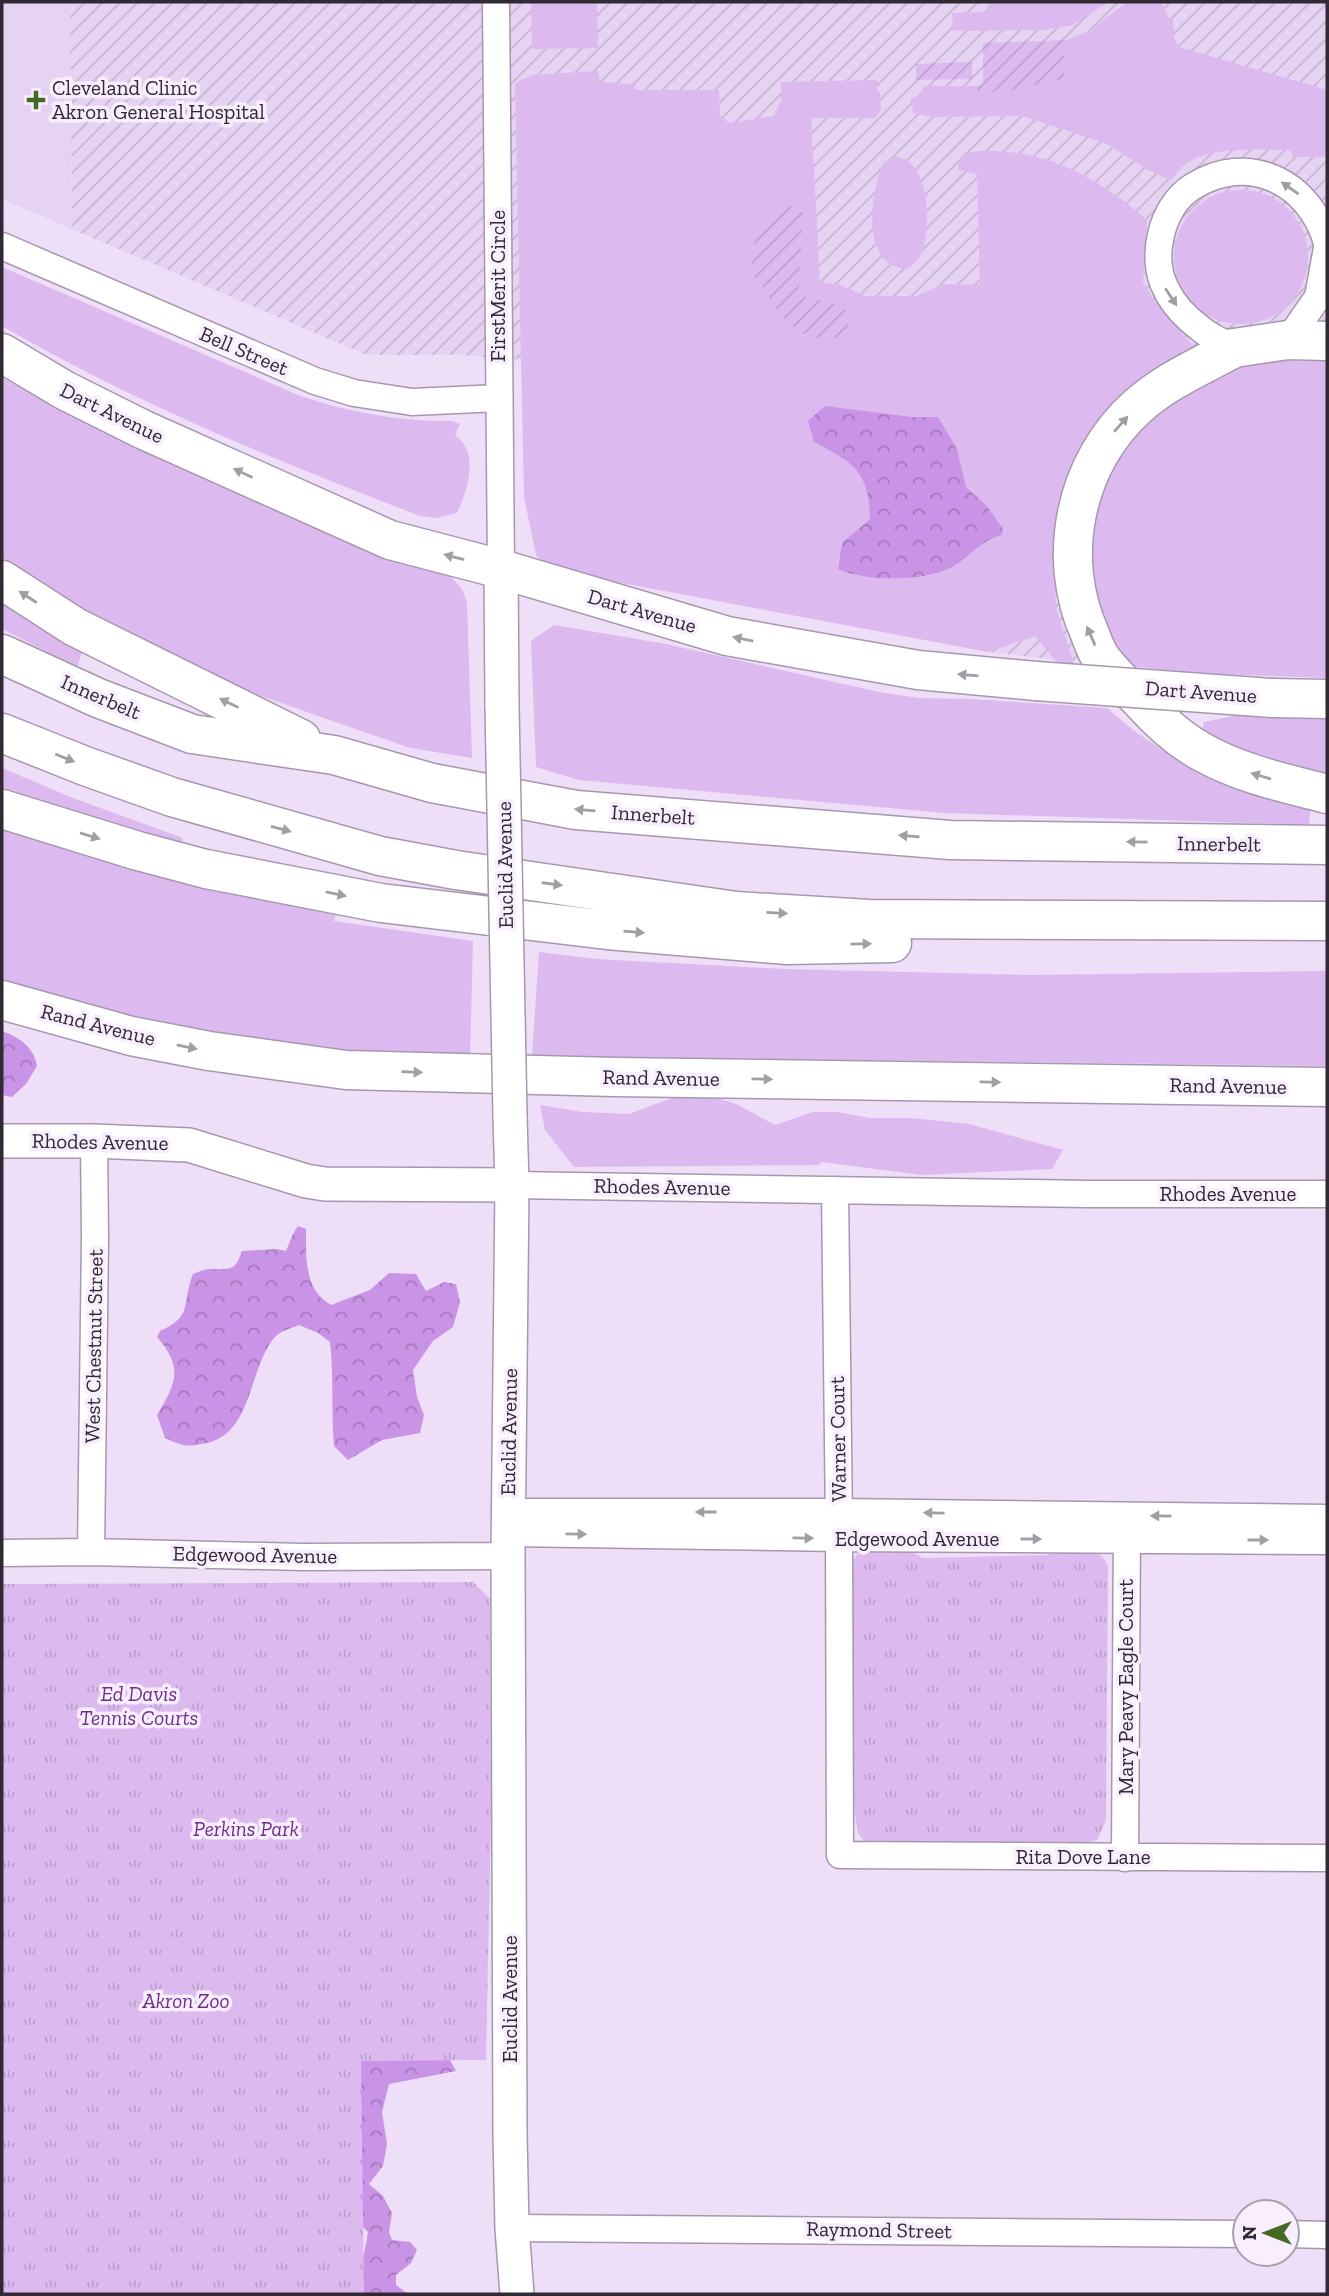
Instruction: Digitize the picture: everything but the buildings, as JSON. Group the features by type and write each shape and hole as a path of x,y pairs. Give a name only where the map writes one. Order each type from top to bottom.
{"main road":[{"path":"1327,341 1288,340 1234,348 1156,391 1117,428 1084,486 1074,525 1072,564 1074,584 1085,623 1101,658 1166,728 1201,752 1240,770 1327,794"},
{"name":"Dart Avenue","path":"2,353 64,390 144,430 390,540 501,569 727,636 918,670 1273,698 1327,699"},
{"path":"2,580 75,627 334,755"},
{"name":"Innerbelt","path":"2,654 98,698 192,734 334,755 432,783 576,810 950,840 1327,845"},
{"path":"2,733 172,797 380,856 456,870 736,911 869,919 1324,921"},
{"path":"2,809 206,869 368,900 607,930 787,945 1035,941 1324,921"},
{"name":"Rand Avenue","path":"2,1000 73,1021 170,1044 346,1070 615,1077 1327,1087"}],"street":[{"name":"FirstMerit Circle","path":"496,2 501,569"},
{"path":"1234,348 1201,330 1180,309 1166,289 1161,276 1159,250 1165,222 1175,203 1190,188 1208,178 1229,173 1255,173 1279,180 1297,191 1311,206 1322,224 1327,245 1318,297 1288,340"},
{"name":"Bell Street","path":"2,246 315,381 354,393 412,402 499,398"},
{"name":"Euclid Avenue","path":"501,569 512,1185 508,1534 512,2228 517,2294"},
{"name":"Rhodes Avenue","path":"2,1140 94,1140 189,1145 306,1181 325,1184 1088,1194 1327,1194"},
{"name":"West Chestnut Street","path":"91,1552 94,1140"},
{"name":"Warner Court","path":"835,1190 840,1856"},
{"name":"Edgewood Avenue","path":"2,1553 91,1552 302,1557 508,1534 839,1512 1327,1541"},
{"name":"Edgewood Avenue","path":"508,1534 839,1538 1327,1518"},
{"name":"Mary Peavy Eagle Court","path":"1125,1858 1127,1528"},
{"name":"Rita Dove Lane","path":"840,1856 1327,1858"},
{"name":"Raymond Street","path":"512,2228 1231,2234"},
{"path":"1301,2234 1327,2235"}],"shaded area":[{"name":"Cleveland Clinic Akron General Hospital","path":"2,2 70,2 72,229 2,199"},
{"path":"70,2 1327,2 1327,335 1248,339 1094,664 988,652 551,362 460,355 367,355 72,229"}],"green space":[{"path":"531,2 597,2 598,48 532,49"},
{"path":"988,2 1109,2 1072,25 1044,30 953,31 952,13 987,12"},
{"path":"1127,2 1161,2 1168,17 1173,20 1174,39 1179,47 1327,90 1327,157 1293,157 1290,150 1219,152 1192,160 1171,180 1148,170 1107,144 1023,116 932,117 913,113 911,98 921,97 922,88 926,86 977,86 978,93 1025,89 1028,86 1063,79 1064,45 1067,40 1090,31"},
{"path":"1067,40 1064,45 1064,79 1025,89 978,93 977,86 983,84 983,43"},
{"path":"972,62 972,79 916,80 916,64"},
{"path":"598,71 600,82 634,84 635,90 719,90 720,115 729,123 774,116 781,100 781,82 877,80 881,110 875,118 811,118 820,282 840,285 865,296 916,296 944,284 980,285 977,174 958,170 962,157 973,152 1006,152 1051,161 1111,192 1147,220 1143,283 1163,312 1198,351 1062,510 1054,560 1056,609 1077,672 1058,664 1035,636 988,652 552,570 536,555 524,497 515,83 532,75"},
{"path":"894,157 906,160 915,169 922,181 926,197 925,244 920,257 905,269 890,264 880,254 872,225 875,191 883,163"},
{"path":"1241,190 1267,195 1289,209 1303,231 1308,257 1303,283 1289,305 1267,319 1241,324 1215,319 1193,305 1179,283 1174,257 1179,231 1193,209 1215,195"},
{"path":"792,206 803,211 798,295 844,306 850,331 836,338 814,337 789,323 753,273 752,254 762,225 771,215"},
{"path":"2,267 298,395 374,415 452,421 460,424 455,435 467,451 470,472 457,513 437,518 420,516 366,495 207,429 52,354 2,326"},
{"path":"1258,360 1327,361 1327,678 1194,673 1119,665 1090,605 1090,510 1138,415 1174,389"},
{"path":"2,378 116,437 396,556 450,576 462,589 467,603 472,758 410,748 210,678 2,567"},
{"path":"825,406 912,417 938,417 957,449 966,487 987,506 1003,529 1002,535 988,540 952,567 926,575 879,578 838,569 842,543 870,519 869,503 857,470 814,442 808,421"},
{"path":"2,600 85,645 77,667 2,629"},
{"path":"554,625 666,644 879,692 919,698 1107,708 1133,730 1182,763 1311,803 1309,825 945,813 579,780 536,767 531,641"},
{"path":"1239,715 1327,715 1327,780 1200,739 1204,722"},
{"path":"2,768 73,798 183,838 180,849 2,798"},
{"path":"2,820 337,911 334,921 473,941 470,1061 258,1045 2,987"},
{"path":"539,952 596,959 785,969 1030,975 1327,971 1327,1066 532,1056"},
{"path":"2,1031 25,1044 33,1053 37,1066 26,1084 12,1097 2,1095"},
{"path":"702,1093 736,1104 775,1125 813,1112 837,1112 870,1118 911,1118 969,1124 1063,1150 1052,1169 921,1175 822,1162 819,1165 574,1167 545,1130 540,1105 583,1112 629,1114 672,1098"},
{"path":"298,1226 306,1229 311,1282 322,1299 331,1305 370,1290 389,1273 416,1274 426,1291 444,1282 456,1284 460,1302 453,1327 433,1341 413,1370 417,1397 424,1415 420,1433 382,1440 348,1460 334,1446 330,1342 318,1333 299,1325 283,1331 266,1349 242,1413 222,1437 190,1446 165,1438 157,1415 169,1394 174,1367 166,1348 157,1337 160,1331 178,1320 182,1314 193,1274 208,1269 231,1268 237,1263 242,1251 286,1251"},
{"path":"1054,1547 1092,1550 1104,1559 1108,1566 1106,1820 1097,1840 1080,1845 864,1841 858,1833 854,1808 850,1567 860,1549 905,1548 923,1558 1048,1555"},
{"name":"Akron Zoo","path":"473,1582 490,1599 491,1814 486,2060 361,2061 364,2294 2,2294 2,1584"},
{"path":"391,2056 450,2060 456,2071 389,2084 382,2112 387,2144 383,2166 369,2184 383,2196 392,2213 389,2232 392,2240 410,2242 417,2250 411,2263 396,2275 396,2285 408,2294 357,2294 368,2232 352,2216 251,2073"}],"place":[{"name":"Cleveland Clinic Akron General Hospital","path":"36,100"}],"park label":[{"name":"Ed Davis Tennis Courts","path":"139,1706"},
{"name":"Perkins Park","path":"246,1829"}]}
